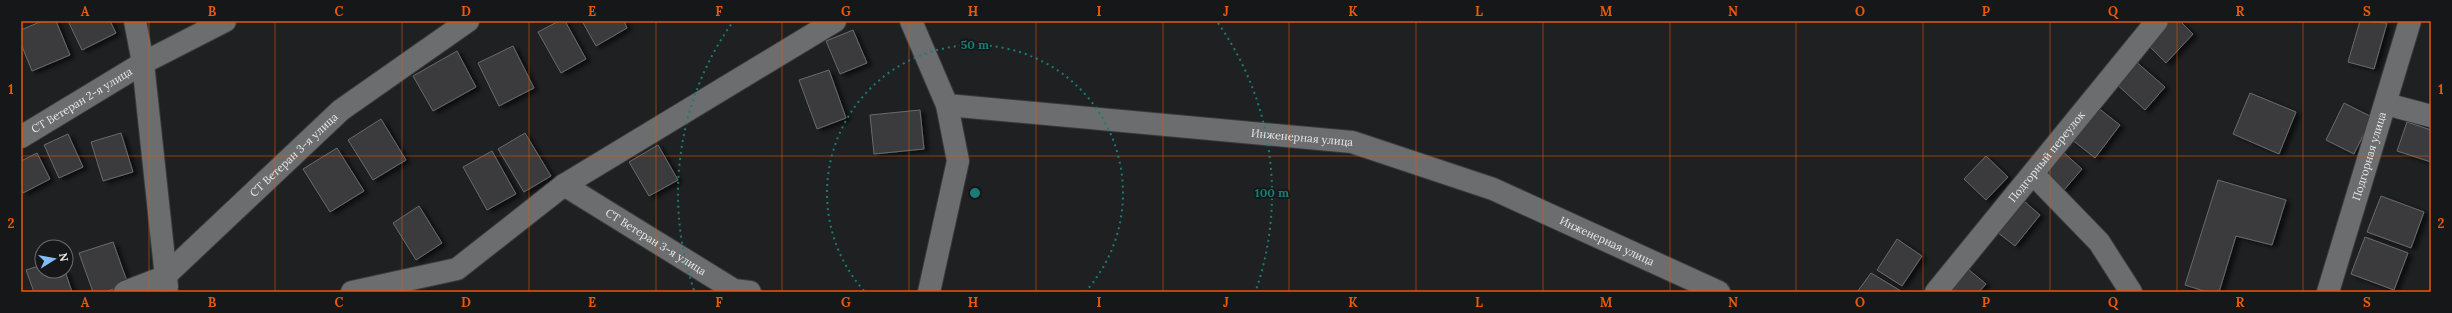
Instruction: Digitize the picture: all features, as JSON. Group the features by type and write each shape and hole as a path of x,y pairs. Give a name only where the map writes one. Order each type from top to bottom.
{"street":[{"path":"135,21 143,63 166,284"},
{"name":"СТ Ветеран 2-я улица","path":"21,137 143,63 225,21"},
{"name":"СТ Ветеран 3-я улица","path":"125,292 166,284 341,110 468,21"},
{"path":"352,292 457,269 564,185 836,21"},
{"path":"911,21 948,105 958,161 929,292"},
{"name":"Подгорный переулок","path":"1936,292 2034,174 2157,21"},
{"name":"Подгорная улица","path":"2328,292 2410,21"},
{"path":"2386,104 2431,116"},
{"name":"Инженерная улица","path":"948,105 1352,142 1493,189 1719,292"},
{"path":"2034,174 2099,242 2132,292"},
{"name":"СТ Ветеран 3-я улица","path":"564,185 734,290 750,292"}],"building":[{"path":"42,21 56,21 70,55 32,71 21,44 21,30"},
{"path":"68,21 110,21 116,33 82,50"},
{"path":"559,21 565,21 586,59 561,73 538,32"},
{"path":"582,21 624,21 627,28 596,46"},
{"path":"2169,21 2180,21 2193,34 2166,63 2147,44"},
{"path":"2360,21 2387,23 2374,69 2348,62"},
{"path":"853,30 867,63 840,74 826,41"},
{"path":"513,46 534,88 499,106 478,63"},
{"path":"457,51 476,87 433,111 413,76"},
{"path":"2134,60 2165,87 2145,110 2114,82"},
{"path":"829,70 846,118 817,129 799,80"},
{"path":"2250,93 2296,112 2279,154 2233,134"},
{"path":"2344,103 2372,117 2354,154 2326,140"},
{"path":"2097,107 2120,125 2095,158 2071,139"},
{"path":"920,110 924,149 874,154 870,115"},
{"path":"381,119 406,160 373,180 348,140"},
{"path":"2407,122 2431,130 2431,162 2397,151"},
{"path":"121,133 133,172 103,181 91,142"},
{"path":"525,133 551,176 524,192 498,149"},
{"path":"68,134 83,167 59,178 44,145"},
{"path":"658,145 678,180 649,196 629,162"},
{"path":"337,148 364,191 330,212 303,169"},
{"path":"492,151 516,194 487,210 463,167"},
{"path":"2062,151 2082,169 2064,190 2044,171"},
{"path":"37,153 50,179 23,193 21,188 21,161"},
{"path":"1986,156 2008,177 1986,200 1964,179"},
{"path":"2218,180 2286,200 2272,245 2236,236 2219,292 2207,292 2185,285"},
{"path":"2381,196 2424,212 2411,248 2367,232"},
{"path":"2024,201 2040,215 2015,246 1997,232"},
{"path":"419,206 442,243 416,260 393,223"},
{"path":"2365,237 2408,253 2394,290 2351,274"},
{"path":"1897,239 1922,256 1902,286 1877,270"},
{"path":"113,242 128,284 105,292 93,292 79,253"},
{"path":"34,268 34,279 68,279 72,292 34,292 26,270"},
{"path":"1968,269 1986,284 1979,292 1948,292"},
{"path":"1871,273 1901,291 1901,292 1857,292"}]}
